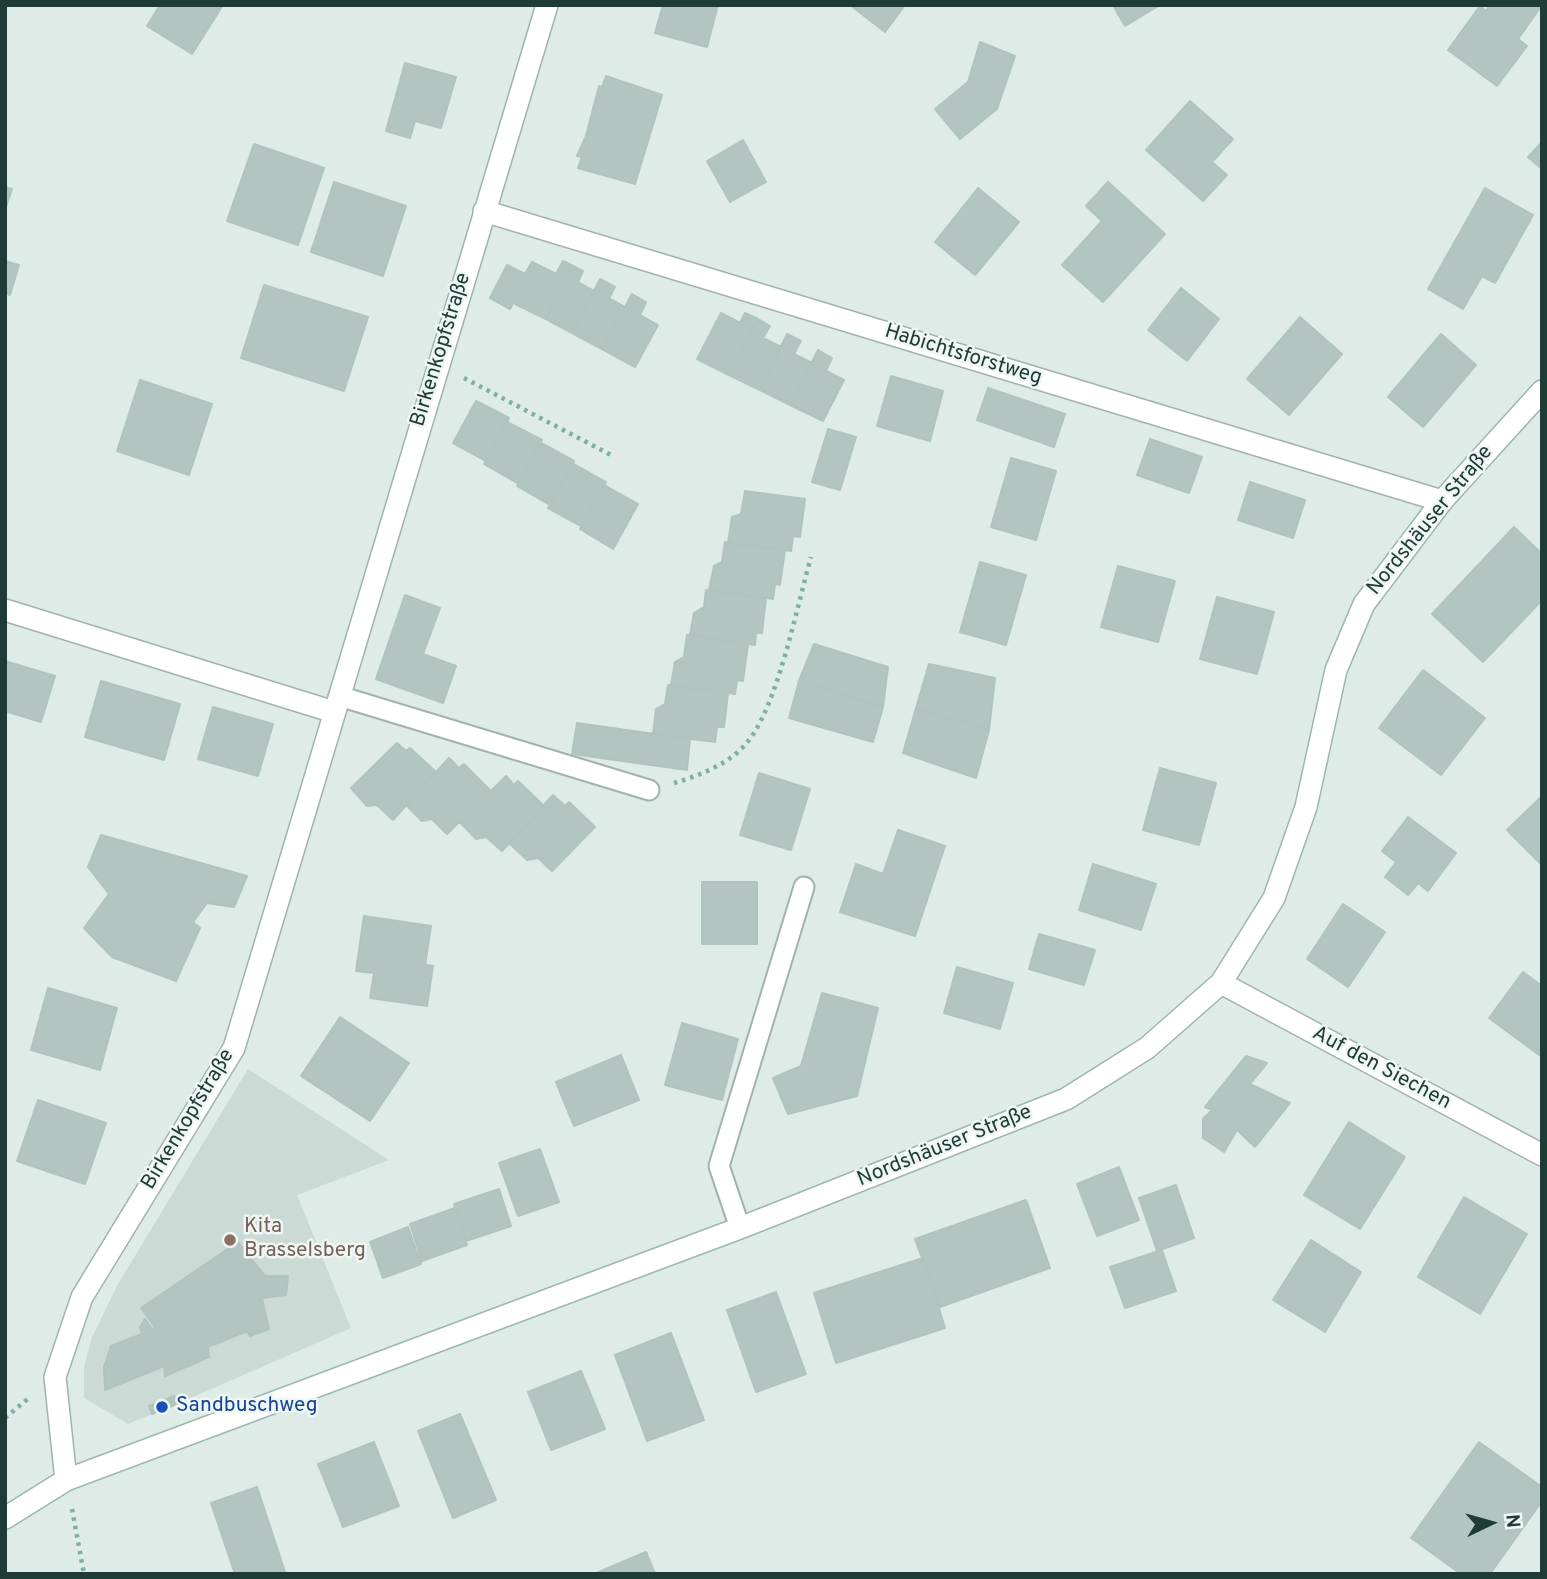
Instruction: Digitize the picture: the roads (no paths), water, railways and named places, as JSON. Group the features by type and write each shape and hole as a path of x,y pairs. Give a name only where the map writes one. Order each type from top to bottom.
{"street":[{"name":"Birkenkopfstraße","path":"66,1480 55,1377 82,1297 234,1048 547,5"},
{"name":"Habichtsforstweg","path":"484,211 1442,500"},
{"name":"Nordshäuser Straße","path":"5,1518 66,1480 740,1228 1066,1099 1147,1048 1221,983 1274,898 1306,807 1336,670 1364,604 1442,500 1542,391"},
{"path":"5,610 336,704"},
{"name":"Auf den Siechen","path":"1221,983 1542,1154"}],"lane":[{"path":"336,704 649,790"},
{"path":"740,1228 719,1166 804,887"}],"place":[{"name":"Kita Brasselsberg","path":"230,1240"},
{"name":"Sandbuschweg","path":"162,1407"}]}
